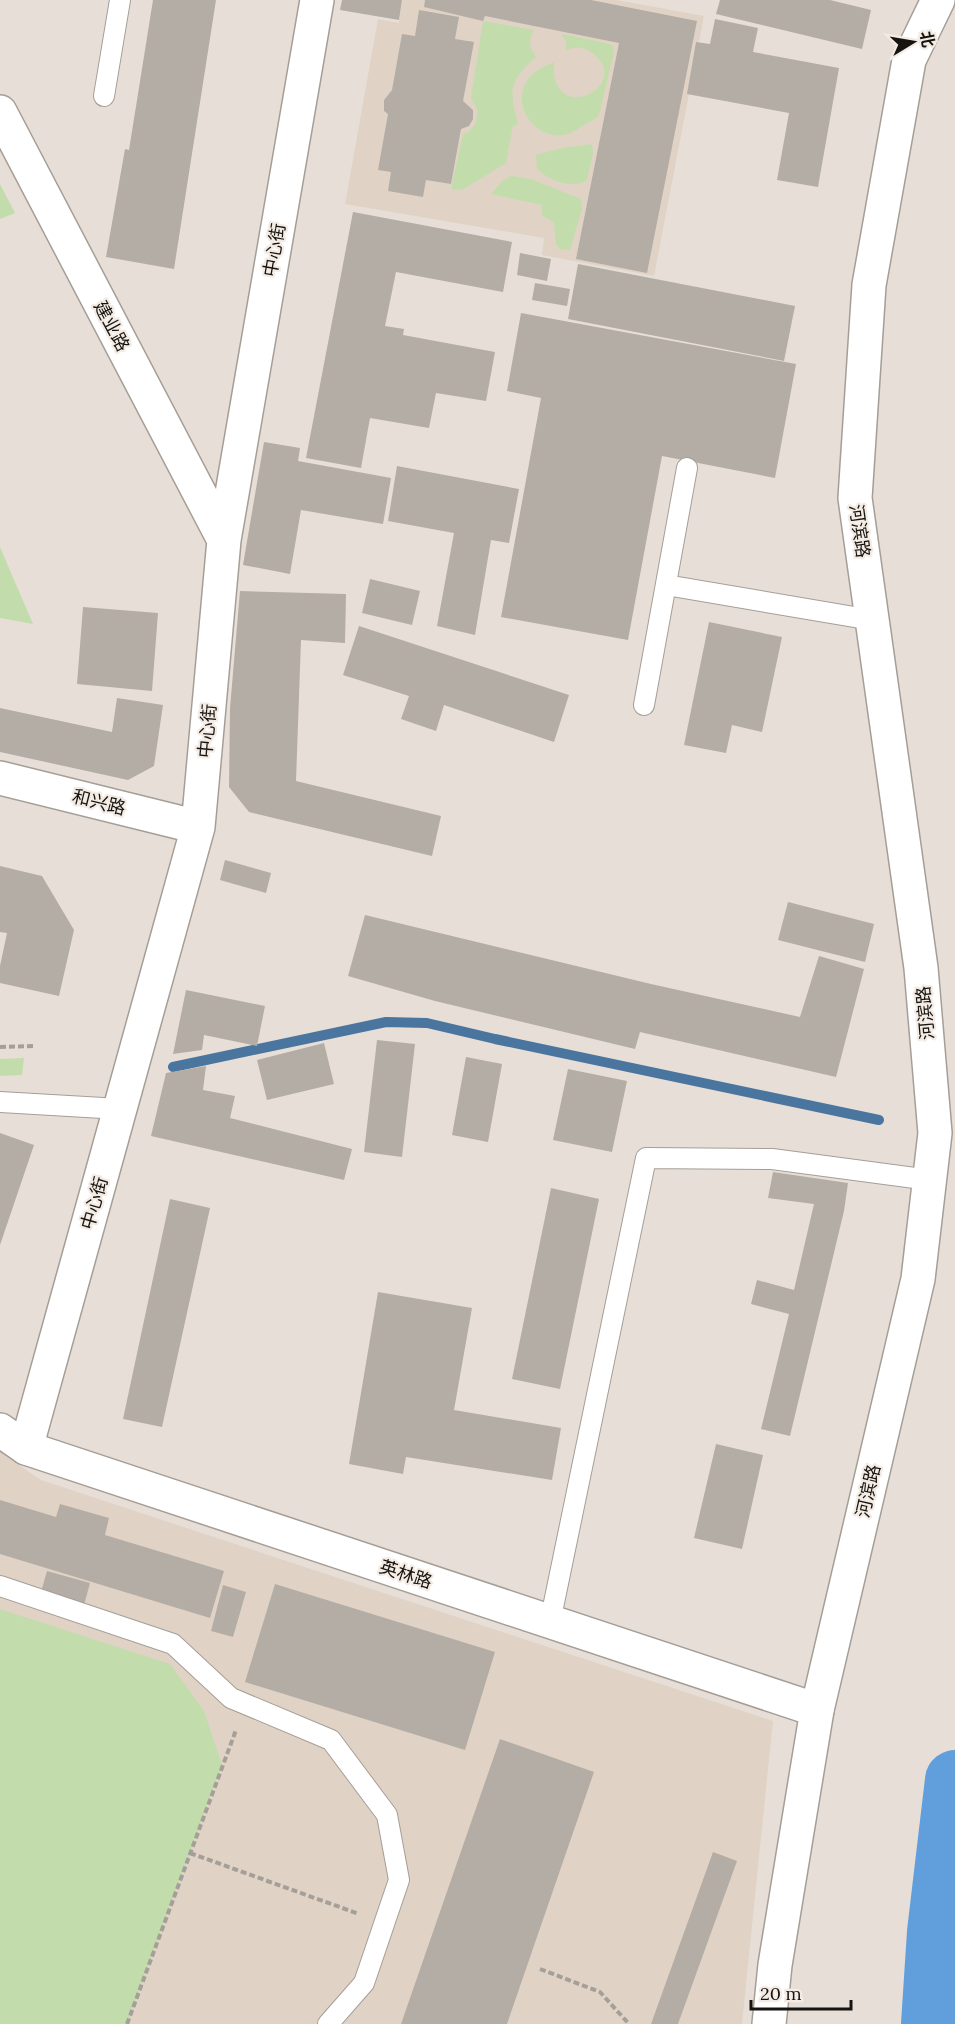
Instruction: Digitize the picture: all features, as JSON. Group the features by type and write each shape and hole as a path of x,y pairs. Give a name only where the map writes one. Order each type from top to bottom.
{"street":[{"name":"中心街","path":"13,1439 120,1109 198,827 224,540 317,0"},
{"name":"河滨路","path":"769,2024 775,1965 817,1710 918,1279 935,1133 921,968 855,498 869,285 909,60 938,0"},
{"name":"建业路","path":"0,112 224,540"},
{"name":"和兴路","path":"0,778 198,827"},
{"name":"英林路","path":"13,1439 550,1622 817,1710"}],"lane":[{"path":"104,96 120,0"},
{"path":"644,705 687,468"},
{"path":"666,585 872,620"},
{"path":"0,1102 120,1109"},
{"path":"550,1622 646,1158 772,1159 930,1179"},
{"path":"0,1586 173,1644 231,1698 331,1740 387,1815 399,1880 364,1983 328,2024"}],"path":[{"path":"0,1047 34,1046"},
{"path":"127,2024 246,1704"},
{"path":"190,1853 384,1923"},
{"path":"540,1969 600,1992 628,2024"}],"shaded area":[{"path":"402,0 617,0 704,16 654,276 542,255 544,238 345,204 378,19 399,23"},
{"path":"0,1452 41,1480 773,1721 742,2024 0,2024"}],"green space":[{"path":"483,21 534,30 530,44 536,57 521,73 514,87 513,103 518,124 513,126 506,163 462,190 451,189 463,134 476,123 478,111 471,98"},
{"path":"562,34 606,43 613,46 614,52 599,115 570,133 553,135 535,126 524,109 523,89 530,76 554,62 556,81 563,93 574,97 586,95 596,89 603,80 604,68 596,56 582,48 566,50 566,42"},
{"path":"592,144 593,154 587,180 581,183 561,182 537,169 536,155 562,148"},
{"path":"512,176 531,179 581,199 582,209 570,250 560,249 556,244 554,223 542,215 542,205 491,194 503,180"},
{"path":"0,184 15,213 0,219"},
{"path":"0,547 33,624 0,618"},
{"path":"24,1058 22,1075 0,1076 0,1059"},
{"path":"0,1609 170,1664 204,1711 222,1765 127,2024 0,2024"}],"building":[{"path":"153,0 216,0 174,269 106,257 125,149 129,150"},
{"path":"342,0 402,0 399,20 340,10"},
{"path":"425,0 591,0 697,21 647,273 576,259 619,43 485,16 483,21 424,7"},
{"path":"720,0 830,0 871,10 862,49 716,14"},
{"path":"419,10 459,17 455,39 474,42 463,101 473,110 473,119 469,126 461,129 451,184 426,180 423,197 388,191 391,172 378,170 388,114 384,111 384,100 392,90 402,34 415,36"},
{"path":"715,19 758,28 753,52 839,68 818,187 777,180 789,113 687,94 696,42 710,44"},
{"path":"353,212 512,242 503,292 396,272 385,326 404,329 403,335 495,352 486,401 436,393 429,428 370,418 361,468 306,458"},
{"path":"520,253 551,259 547,281 517,275"},
{"path":"578,264 795,306 784,361 568,319"},
{"path":"535,283 570,289 567,306 532,300"},
{"path":"521,313 796,364 775,478 662,456 628,640 501,617 541,398 507,391"},
{"path":"264,442 300,448 298,461 391,478 383,524 301,510 290,574 243,565"},
{"path":"397,466 519,489 509,543 491,540 475,635 437,626 454,533 388,521"},
{"path":"370,579 420,591 412,625 362,613"},
{"path":"240,591 346,594 345,643 301,640 296,781 441,816 432,856 249,812 229,787 230,708"},
{"path":"83,607 158,613 152,691 77,684"},
{"path":"709,622 782,637 762,732 732,725 726,753 684,745"},
{"path":"359,626 569,695 554,742 444,705 436,731 401,719 409,696 343,675"},
{"path":"117,698 163,705 154,766 128,780 0,752 0,708 112,732"},
{"path":"225,860 271,873 266,893 220,880"},
{"path":"0,866 42,876 74,930 59,996 0,983 0,966 7,933 0,932"},
{"path":"788,902 874,924 865,962 778,940"},
{"path":"365,915 651,984 800,1017 819,956 864,969 836,1077 640,1032 635,1049 435,1001 348,976"},
{"path":"186,990 265,1006 257,1046 204,1035 202,1050 173,1054"},
{"path":"377,1040 415,1044 402,1157 364,1152"},
{"path":"324,1043 334,1084 267,1100 257,1060"},
{"path":"466,1057 502,1064 488,1142 452,1135"},
{"path":"206,1066 203,1090 235,1096 230,1118 352,1149 344,1180 151,1136 166,1073"},
{"path":"568,1069 627,1081 612,1152 553,1140"},
{"path":"0,1133 34,1145 0,1245"},
{"path":"773,1172 848,1183 844,1211 790,1436 761,1429 789,1314 751,1304 757,1280 794,1290 814,1204 768,1198"},
{"path":"551,1188 599,1199 560,1389 512,1379"},
{"path":"170,1199 210,1208 162,1427 123,1419"},
{"path":"378,1292 472,1308 454,1410 561,1428 552,1480 406,1457 403,1474 349,1464"},
{"path":"716,1444 763,1455 742,1549 694,1538"},
{"path":"0,1500 56,1517 60,1504 109,1518 105,1535 224,1571 210,1618 0,1554"},
{"path":"47,1571 90,1583 84,1605 41,1592"},
{"path":"275,1584 495,1652 465,1750 245,1682"},
{"path":"223,1585 246,1592 233,1637 211,1631"},
{"path":"500,1739 594,1772 507,2024 401,2024"},
{"path":"713,1852 737,1861 678,2024 651,2024"}],"waterway":[{"path":"173,1067 386,1022 427,1023 879,1120"},
{"path":"931,2024 937,1932 955,1780"}]}
